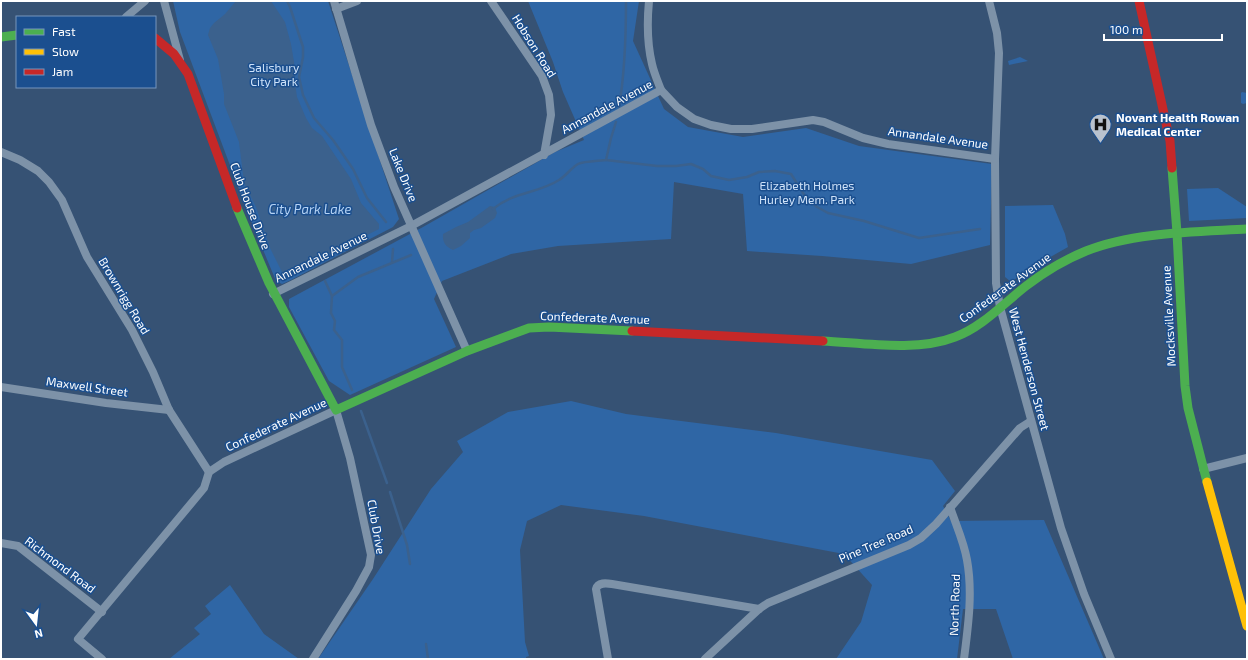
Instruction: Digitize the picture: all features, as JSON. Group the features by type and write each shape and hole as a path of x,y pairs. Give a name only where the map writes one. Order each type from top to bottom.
{"street":[{"path":"127,16 144,1"},
{"name":"Club House Drive","path":"164,1 180,60 188,74 232,196 273,294 336,410"},
{"path":"335,5 357,1"},
{"name":"Hobson Road","path":"491,1 542,76 549,95 551,115 544,155"},
{"path":"649,1 647,23 648,42 652,65 662,90"},
{"name":"West Henderson Street","path":"989,1 997,33 1000,53 995,159 996,283 1000,307 1061,528 1084,594 1111,659"},
{"name":"Mocksville Avenue","path":"1139,1 1170,141 1177,233 1185,386 1188,408 1203,469 1247,626"},
{"name":"Lake Drive","path":"335,5 370,125 394,187 467,351"},
{"path":"1,37 16,35"},
{"path":"156,39 168,47 180,60"},
{"name":"Annandale Avenue","path":"273,294 411,226 662,90 677,107 694,119 711,125 731,129 752,129 813,120 824,122 863,138 888,144 995,159"},
{"name":"Brownrigg Road","path":"1,152 20,160 38,171 49,182 62,200 87,257 132,330 154,372 169,410 209,472"},
{"name":"Confederate Avenue","path":"209,472 224,462 467,351 529,328 549,327 913,346 944,341 959,336 991,315 1032,281 1065,261 1092,249 1117,241 1177,233 1247,230"},
{"name":"Maxwell Street","path":"1,387 169,410"},
{"name":"Club Drive","path":"313,659 356,591 369,567 371,555 350,458 336,410"},
{"name":"Pine Tree Road","path":"705,659 759,609 784,596 916,542 926,534 950,508 1020,428 1031,421"},
{"path":"1203,469 1247,458"},
{"path":"102,659 78,638 102,612 204,488 209,472"},
{"name":"North Road","path":"950,508 965,552 969,574 969,610 964,659"},
{"name":"Richmond Road","path":"1,543 18,546 102,612"},
{"path":"608,659 596,589 599,584 612,584 759,609"}],"green space":[{"name":"Salisbury City Park","path":"173,1 328,1 399,219 393,227 289,281 282,284 276,281 249,216 180,32"},
{"name":"Elizabeth Holmes Hurley Mem. Park","path":"528,1 639,1 633,41 664,109 688,127 743,137 806,128 859,146 992,164 990,245 911,264 747,251 743,194 674,182 671,239 558,246 511,254 442,281 434,299 456,347 350,395 329,381 289,307 289,299 423,227 555,152 584,140 563,92 553,62"},
{"path":"1020,57 1028,61 1009,65 1008,61"},
{"path":"1242,92 1247,93 1247,103 1241,103"},
{"path":"1218,188 1247,207 1247,218 1189,221 1187,189"},
{"path":"1053,205 1065,234 1068,247 1031,268 1011,282 1005,277 1005,206"},
{"path":"571,401 626,414 776,433 932,460 955,491 943,506 951,521 1044,520 1104,659 1013,659 996,609 963,609 957,659 836,659 861,622 872,585 844,554 644,516 561,505 527,521 520,550 525,642 529,656 526,657 526,659 318,659 373,579 431,489 463,452 457,441 508,412"},
{"path":"230,585 264,634 299,659 169,659 200,634 194,628 211,614 205,606"}],"water":[{"name":"City Park Lake","path":"236,1 271,1 285,22 294,62 297,97 306,118 312,128 322,136 351,179 361,203 379,224 379,229 291,273 282,272 270,248 256,207 244,183 239,142 224,104 224,94 218,59 208,35 210,28 214,23 225,14"},
{"path":"490,206 495,207 497,213 495,218 481,228 470,233 470,238 461,246 453,250 446,246 443,239 443,234 468,222"}],"waterway":[{"path":"287,1 303,47 303,57 299,77 303,95 314,118 333,140 353,169 367,198 386,222"},
{"path":"619,107 625,54 626,1"},
{"path":"493,209 510,199 551,185 562,178 578,164 606,160 616,122"},
{"path":"606,160 657,166 691,164 703,169 711,176 729,180 747,177 759,172 775,171 791,174 805,196 817,207 828,213 864,221 919,238 980,229"},
{"path":"392,262 393,249"},
{"path":"332,296 358,277 411,255"},
{"path":"325,281 332,296 331,313 335,321 334,330 342,340 342,367 352,390"},
{"path":"361,411 387,483"},
{"path":"390,492 407,545 410,564"},
{"path":"426,644 428,659"}],"traffic: fast":[{"path":"1,37 16,35"},
{"path":"1172,168 1185,386 1188,408 1207,482"},
{"path":"237,208 269,283 336,410 467,351 529,328 549,327 632,331"},
{"path":"823,341 872,345 907,345 940,342 965,333 983,321 1040,276 1062,262 1086,251 1104,245 1144,236 1247,229"}],"traffic: slow":[{"path":"1207,482 1247,626"}],"traffic: jam":[{"path":"1139,1 1170,141 1172,168"},
{"path":"156,39 174,54 188,74 237,208"},
{"path":"632,331 823,341"}],"place":[{"name":"Novant Health Rowan Medical Center","path":"1100,144"}]}
